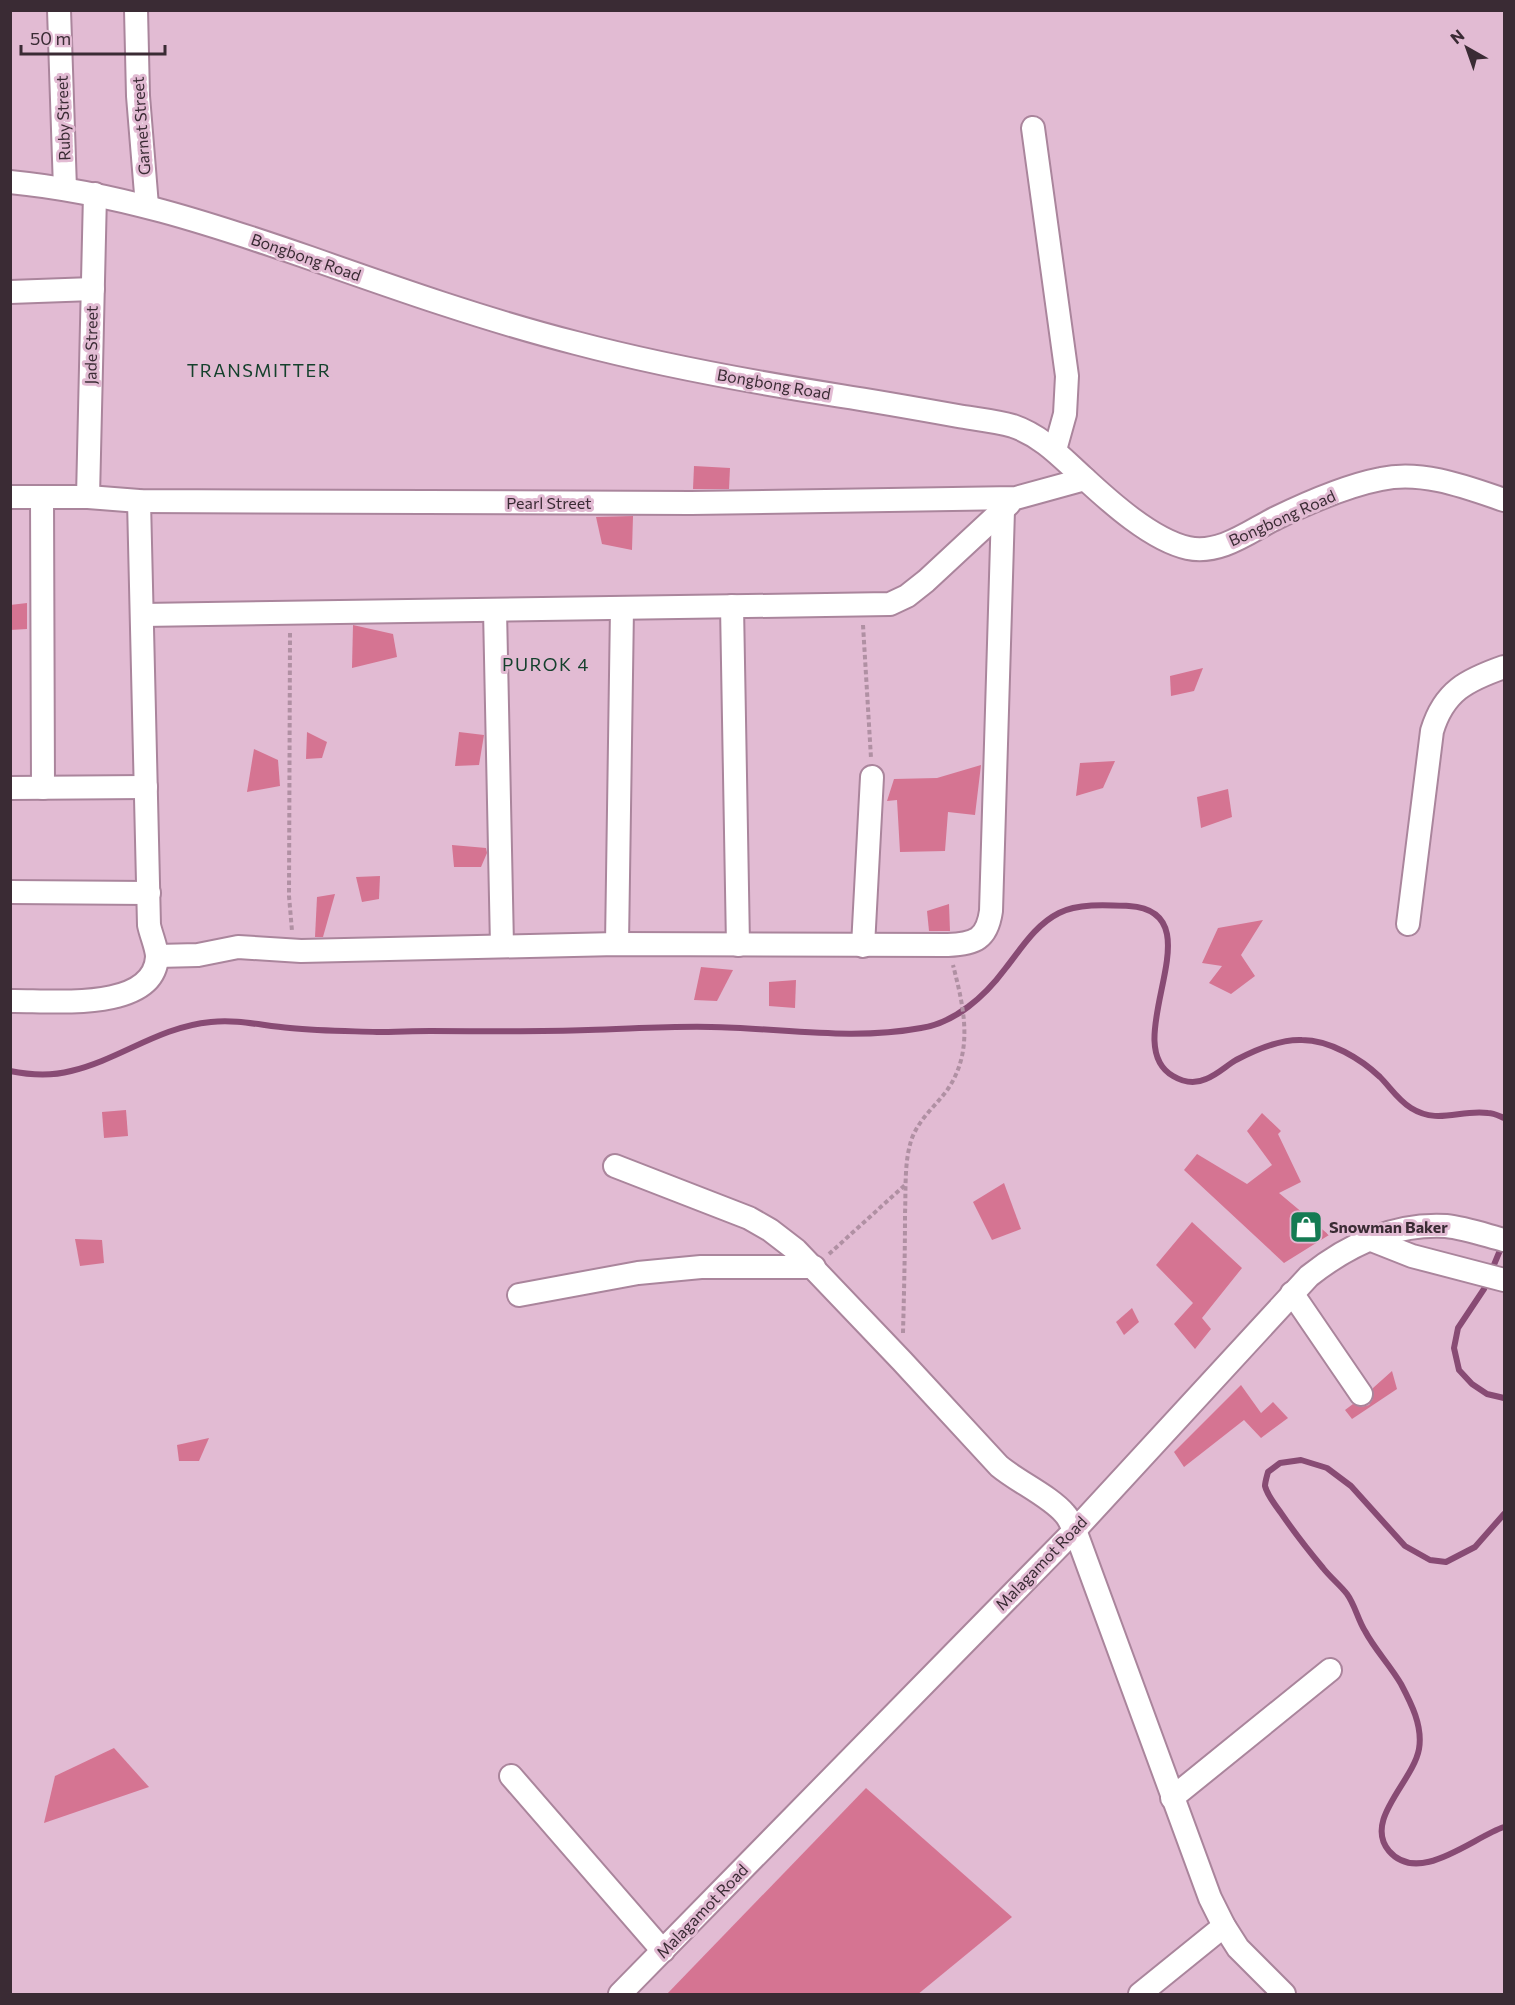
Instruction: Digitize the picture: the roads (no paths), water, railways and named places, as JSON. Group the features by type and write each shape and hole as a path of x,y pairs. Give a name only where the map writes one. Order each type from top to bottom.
{"street":[{"name":"Ruby Street","path":"59,10 65,189"},
{"name":"Garnet Street","path":"136,10 138,96 147,206"},
{"path":"1033,128 1066,376 1065,414 1055,450"},
{"name":"Bongbong Road","path":"10,182 95,194 147,206 219,227 453,308 528,331 607,351 737,380 886,403 1013,426 1039,438 1055,450 1085,479 1138,522 1165,540 1190,549 1212,548 1236,540 1278,517 1318,500 1348,488 1384,478 1443,481 1504,500"},
{"name":"Jade Street","path":"87,497 95,194"},
{"path":"10,292 93,289"},
{"name":"Pearl Street","path":"10,497 87,497 139,501 1009,504 1085,479"},
{"path":"42,497 43,788"},
{"path":"10,1001 83,1000 129,993 147,981 153,971 157,956 149,926 139,501"},
{"path":"142,615 890,604 907,596 1009,504"},
{"path":"157,956 198,955 238,947 301,951 617,944 948,945 971,942 979,938 987,930 991,911 1009,504"},
{"path":"732,606 738,945"},
{"path":"617,944 622,608"},
{"path":"495,610 502,946"},
{"path":"1408,924 1432,731 1437,714 1450,695 1475,677 1504,667"},
{"path":"862,946 872,777"},
{"path":"10,788 146,787"},
{"path":"10,892 149,893"},
{"path":"615,1166 749,1218 770,1230 814,1267 999,1466 1054,1504 1065,1515 1075,1530 1210,1898 1238,1948 1284,1995"},
{"name":"Malagamot Road","path":"620,1995 1075,1530 1292,1293 1329,1260 1369,1239 1422,1227 1446,1226 1504,1240"},
{"path":"1369,1239 1412,1256 1504,1280"},
{"path":"519,1295 648,1272 701,1267 814,1267"},
{"path":"1292,1293 1361,1394"},
{"path":"1172,1798 1330,1670"},
{"path":"511,1776 663,1951"},
{"path":"1140,1995 1224,1926"}],"waterway":[{"path":"10,1071 41,1074 71,1071 107,1059 174,1030 221,1021 312,1030 377,1032 696,1027 842,1034 895,1032 934,1025 968,1007 988,989 1029,938 1050,918 1075,908 1112,905 1129,906 1155,914 1166,930 1168,954 1154,1036 1158,1059 1173,1076 1189,1082 1202,1081 1236,1060 1268,1046 1285,1041 1313,1041 1334,1047 1364,1064 1380,1077 1402,1101 1421,1113 1440,1116 1478,1112 1504,1118"},
{"path":"1503,1243 1484,1289 1458,1328 1454,1348 1459,1370 1472,1384 1487,1394 1504,1398"},
{"path":"1504,1514 1475,1547 1446,1562 1430,1560 1405,1546 1351,1486 1327,1468 1301,1460 1280,1463 1268,1472 1265,1484 1270,1497 1296,1534 1347,1594 1369,1638 1401,1684 1415,1715 1420,1740 1419,1749 1415,1762 1385,1814 1382,1827 1383,1839 1389,1851 1401,1860 1415,1863 1430,1861 1446,1856 1504,1827"}],"place":[{"name":"Snowman Baker","path":"1306,1227"}],"district":[{"name":"TRANSMITTER","path":"259,371"},
{"name":"PUROK 4","path":"546,665"}]}
